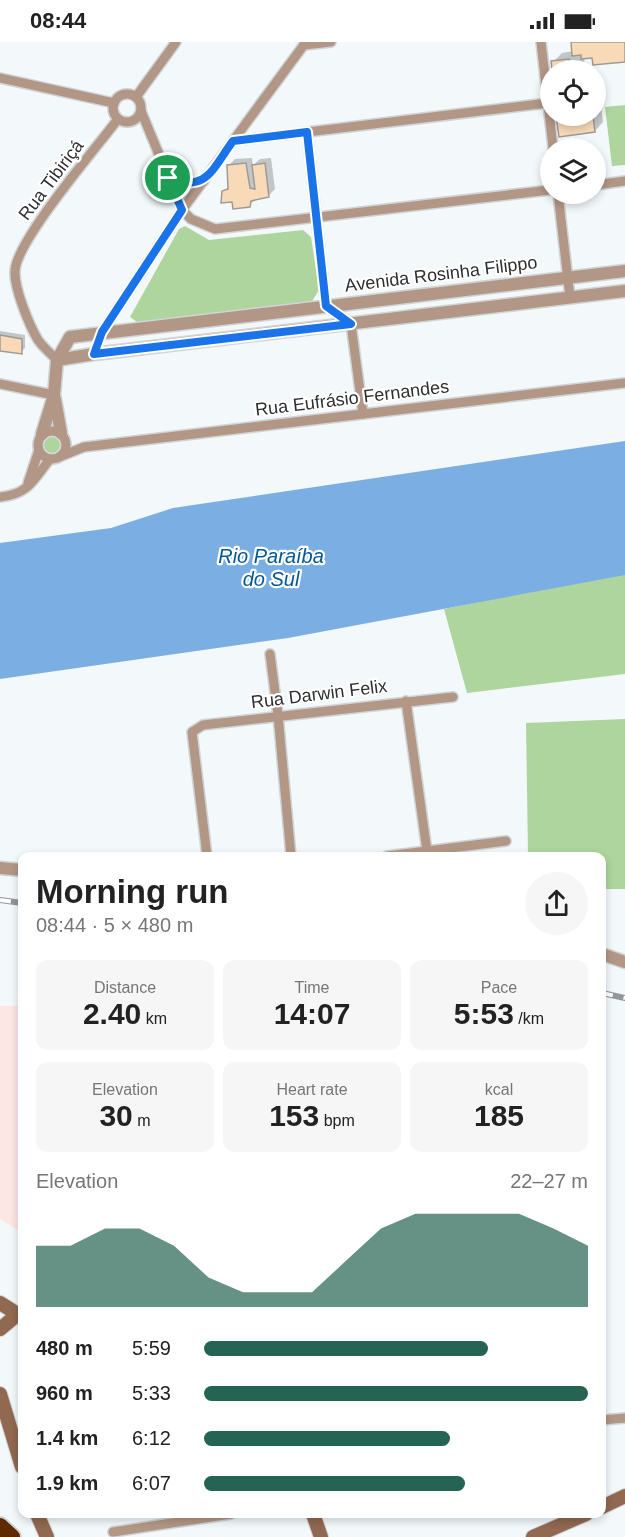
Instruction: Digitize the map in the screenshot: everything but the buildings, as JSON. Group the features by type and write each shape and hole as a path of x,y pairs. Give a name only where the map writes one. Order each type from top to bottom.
{"highway":[{"path":"0,1526 12,1537"}],"main road":[{"path":"0,1303 18,1315"},
{"path":"0,1329 18,1317"},
{"path":"0,1394 18,1454"},
{"path":"606,1505 625,1496"},
{"path":"39,1518 47,1537"},
{"path":"314,1518 321,1537"},
{"path":"535,1537 577,1518"}],"street":[{"path":"136,98 176,42"},
{"path":"94,354 102,332 182,210 305,44 331,42"},
{"path":"541,42 543,60"},
{"path":"0,78 114,103"},
{"path":"141,111 132,122 122,122 113,112 114,103 123,95 132,95 136,98 182,210 191,219 215,229 540,191"},
{"path":"233,141 540,104"},
{"name":"Rua Tibiriçá","path":"57,360 38,340 17,292 15,269 22,250 35,228 118,119"},
{"path":"307,132 326,306 351,324 363,414"},
{"path":"168,178 191,184 204,181"},
{"path":"606,184 625,182"},
{"path":"559,204 570,297"},
{"name":"Avenida Rosinha Filippo","path":"57,360 70,337 625,271"},
{"path":"25,490 54,395 57,360 625,291"},
{"name":"Rua Eufrásio Fernandes","path":"84,447 625,383"},
{"path":"0,384 54,395"},
{"path":"0,497 12,496 25,490 65,450 54,395"},
{"path":"42,434 53,430 84,447"},
{"path":"39,450 43,456 55,458 84,447"},
{"path":"270,654 279,715 291,852"},
{"name":"Rua Darwin Felix","path":"207,852 192,732 203,724 453,697"},
{"path":"406,701 427,851"},
{"path":"419,852 506,841"},
{"path":"0,868 18,870"},
{"path":"606,955 625,962"},
{"path":"606,1420 625,1418"},
{"path":"112,1532 183,1518"}],"shaded area":[{"path":"0,1006 18,1006 18,1230 0,1219"}],"green space":[{"path":"625,105 625,165 612,166 606,107"},
{"path":"185,226 209,240 303,230 311,237 319,290 311,303 137,322 130,317 179,229"},
{"path":"49,437 55,437 60,445 58,451 49,453 44,448 44,442"},
{"path":"625,573 625,674 467,693 444,609"},
{"path":"625,719 625,889 606,889 606,852 528,852 526,723"}],"water":[{"name":"Rio Paraíba do Sul","path":"625,441 625,575 288,638 0,679 0,543 111,528 173,508"}],"railway":[{"path":"0,900 18,902"},
{"path":"606,994 625,998"}],"route":[{"path":"307,132 326,306 351,324 94,354 102,332 182,210 168,178 191,184 204,181 233,141 307,132"}]}
